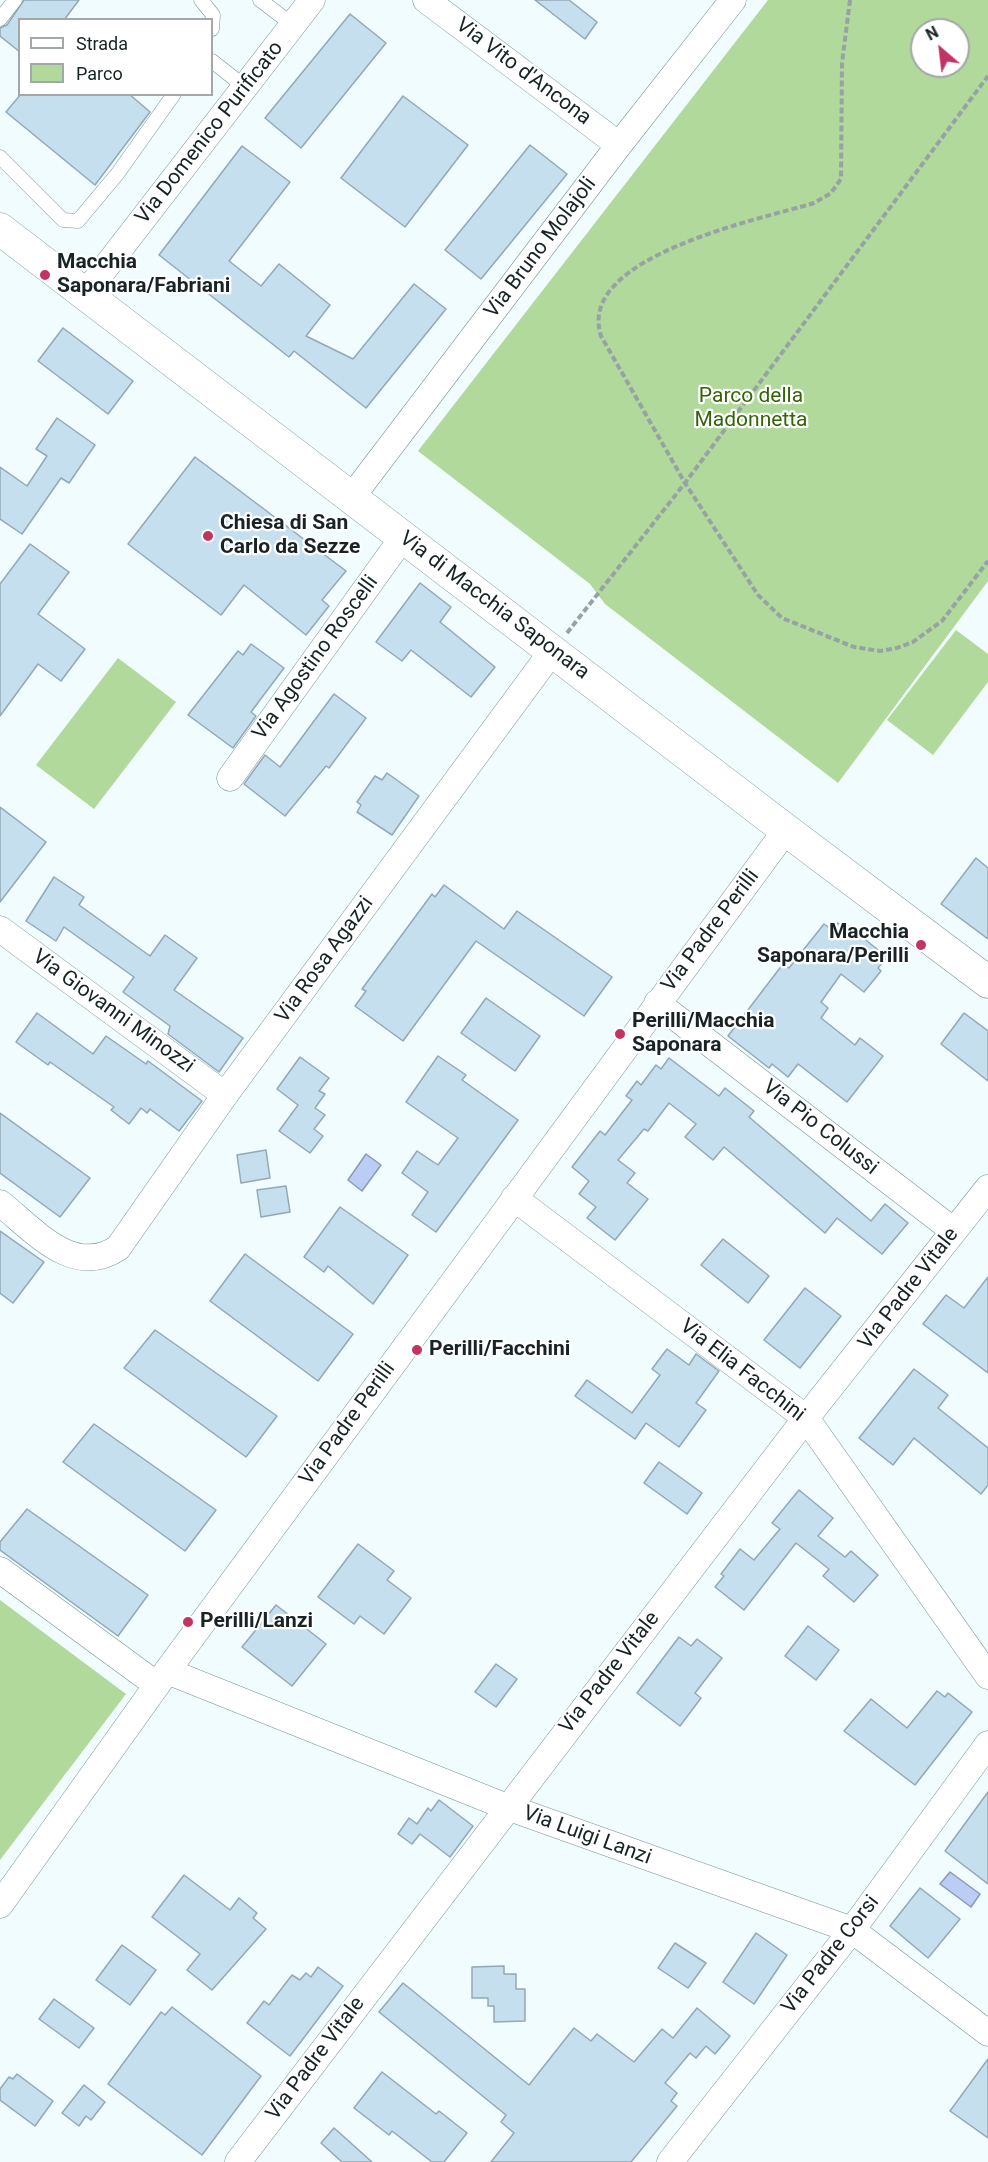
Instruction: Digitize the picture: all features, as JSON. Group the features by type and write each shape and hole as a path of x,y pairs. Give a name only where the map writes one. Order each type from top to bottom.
{"street":[{"name":"Via Domenico Purificato","path":"85,294 312,0"},
{"name":"Via Vito d'Ancona","path":"426,0 619,145"},
{"name":"Via Bruno Molajoli","path":"351,498 619,145 733,0"},
{"name":"Via di Macchia Saponara","path":"0,229 988,982"},
{"name":"Via Agostino Roscelli","path":"230,778 403,537"},
{"name":"Via Rosa Agazzi","path":"0,1203 62,1252 76,1258 91,1259 109,1254 125,1241 225,1095 553,650"},
{"name":"Via Padre Perilli","path":"0,1905 162,1678 786,830"},
{"name":"Via Giovanni Minozzi","path":"0,929 225,1095"},
{"name":"Via Pio Colussi","path":"657,1004 954,1231"},
{"name":"Via Padre Vitale","path":"238,2162 806,1418 988,1188"},
{"name":"Via Elia Facchini","path":"514,1198 806,1418 988,1676"},
{"name":"Via Luigi Lanzi","path":"0,1570 162,1678 507,1807 852,1930 988,2033"},
{"name":"Via Padre Corsi","path":"670,2162 852,1930 988,1744"}],"lane":[{"path":"0,19 15,0"},
{"path":"201,0 213,15 213,18"},
{"path":"260,0 293,25"},
{"path":"213,62 245,87"},
{"path":"0,157 63,220 78,221 118,173 173,96"}],"path":[{"path":"850,0 842,63 842,167 837,187 825,198 814,203 720,228 647,262 618,282 601,305 597,315 601,336 685,483 769,608 783,618 816,634 854,647 880,651 913,642 942,621 988,561"},
{"path":"553,650 685,483 988,76"}],"green space":[{"name":"Parco della Madonnetta","path":"768,0 988,0 988,581 838,783 605,604 590,584 418,451"},
{"path":"956,630 988,654 988,682 933,755 887,720"},
{"path":"118,658 176,702 94,809 36,765"},
{"path":"0,1600 126,1694 0,1860"}],"water":[{"path":"366,1154 381,1165 362,1191 348,1180"},
{"path":"950,1872 980,1894 971,1907 940,1884"}],"building":[{"path":"24,0 79,0 66,18 18,18 18,50 0,36 0,28 7,25"},
{"path":"535,0 569,0 597,22 585,39"},
{"path":"350,14 386,43 301,148 265,118"},
{"path":"19,96 131,96 150,112 95,185 6,112"},
{"path":"403,96 468,145 405,227 341,178"},
{"path":"530,145 567,174 481,279 445,250"},
{"path":"242,146 290,182 229,261 261,286 279,264 330,305 306,336 353,359 414,284 446,309 366,408 294,351 289,357 159,255"},
{"path":"63,328 133,381 108,414 38,361"},
{"path":"57,418 95,445 69,483 61,478 22,534 0,519 0,467 27,486 47,456 36,449"},
{"name":"Chiesa di San Carlo da Sezze","path":"195,457 346,571 322,600 329,606 306,635 244,585 221,615 128,544"},
{"path":"30,544 69,572 38,614 85,649 61,681 38,664 0,716 0,584"},
{"path":"420,583 451,607 440,622 495,667 471,697 411,650 402,661 376,642"},
{"path":"251,644 284,668 251,712 256,716 233,748 188,715 238,651 243,655"},
{"path":"334,694 366,718 329,768 326,766 285,816 244,784 265,755 280,767"},
{"path":"387,773 419,796 392,835 357,812 361,805 357,802 375,776 382,780"},
{"path":"0,807 46,842 0,902"},
{"path":"976,858 988,868 988,939 941,904"},
{"path":"54,877 84,897 79,905 150,956 165,935 197,958 174,990 243,1038 219,1072 168,1034 170,1026 123,992 134,977 64,927 56,941 26,921"},
{"path":"444,885 504,929 517,911 612,977 584,1016 476,941 403,1041 355,1006 366,991 362,989 432,894 435,897"},
{"path":"838,923 844,928 847,925 887,957 878,968 881,971 864,992 841,974 821,1002 828,1008 821,1018 855,1045 860,1038 883,1056 847,1102 798,1064 788,1077 772,1064 769,1068 728,1036 783,964 789,968 824,924 832,930"},
{"path":"486,998 540,1036 515,1071 461,1033"},
{"path":"37,1013 93,1054 106,1036 146,1064 148,1061 202,1101 179,1131 150,1109 147,1113 141,1108 129,1124 111,1110 114,1107 50,1062 48,1065 16,1042"},
{"path":"964,1013 988,1031 988,1081 941,1044"},
{"path":"438,1056 466,1075 462,1080 518,1120 436,1232 412,1215 428,1192 402,1173 417,1151 438,1165 458,1138 406,1102"},
{"path":"300,1057 329,1078 319,1091 325,1094 315,1108 325,1115 314,1129 323,1136 310,1153 279,1131 298,1105 277,1089"},
{"path":"669,1058 719,1096 725,1088 754,1111 749,1117 871,1221 885,1204 908,1223 882,1254 837,1218 825,1233 724,1147 713,1160 685,1137 696,1124 669,1103 648,1131 644,1129 618,1160 635,1173 627,1183 648,1199 615,1240 587,1218 596,1207 579,1194 589,1181 572,1167 600,1131 605,1135 632,1100 626,1096 637,1081 641,1085 656,1065 661,1069"},
{"path":"0,1113 90,1178 60,1217 0,1173"},
{"path":"266,1150 270,1178 241,1183 237,1155"},
{"path":"286,1186 290,1212 261,1217 257,1190"},
{"path":"340,1207 408,1255 373,1304 328,1266 324,1272 304,1257"},
{"path":"0,1231 44,1262 13,1303 0,1293"},
{"path":"723,1239 769,1276 748,1303 701,1265"},
{"path":"245,1254 353,1334 318,1381 210,1301"},
{"path":"988,1277 988,1373 923,1324 946,1295 964,1308"},
{"path":"805,1288 841,1316 800,1368 764,1340"},
{"path":"155,1330 277,1416 246,1457 124,1368"},
{"path":"667,1349 689,1365 696,1354 719,1371 696,1403 706,1410 679,1447 646,1423 635,1439 575,1396 587,1380 632,1413 660,1375 652,1369"},
{"path":"914,1369 948,1395 938,1408 988,1448 988,1485 981,1494 914,1438 893,1465 859,1438"},
{"path":"94,1424 216,1510 185,1551 63,1462"},
{"path":"659,1462 702,1493 687,1514 644,1483"},
{"path":"799,1490 833,1518 818,1536 845,1557 851,1551 878,1575 854,1602 823,1576 829,1569 796,1543 744,1610 715,1587 724,1576 721,1574 740,1549 754,1560 780,1529 772,1523"},
{"path":"27,1509 148,1595 118,1636 0,1550 0,1542"},
{"path":"358,1544 394,1571 387,1580 411,1598 384,1634 360,1616 354,1624 318,1597"},
{"path":"276,1605 326,1644 292,1686 242,1647"},
{"path":"808,1626 839,1650 816,1680 785,1656"},
{"path":"679,1637 691,1646 697,1639 722,1658 695,1693 701,1698 680,1726 637,1693"},
{"path":"496,1664 517,1679 496,1707 475,1692"},
{"path":"937,1691 945,1697 948,1693 972,1712 915,1785 844,1731 871,1699 907,1728"},
{"path":"988,1792 988,1884 945,1851"},
{"path":"439,1800 473,1826 450,1857 420,1834 412,1844 398,1834 409,1818 417,1824 428,1808 431,1811"},
{"path":"184,1875 230,1910 239,1898 257,1913 253,1918 266,1929 212,1990 187,1970 200,1954 152,1917"},
{"path":"920,1888 960,1919 928,1958 890,1926"},
{"path":"756,1933 787,1955 754,2004 723,1982"},
{"path":"675,1943 706,1963 688,1988 658,1968"},
{"path":"122,1945 156,1970 130,2005 96,1980"},
{"path":"504,1966 504,1974 516,1974 516,1989 525,1989 525,2021 494,2022 494,2006 488,2006 488,1998 472,1998 472,1967"},
{"path":"318,1967 343,1986 290,2056 247,2023 264,2001 269,2005 292,1975 300,1980 306,1973 311,1977"},
{"path":"403,1983 529,2085 574,2028 591,2041 597,2034 634,2062 662,2029 673,2038 697,2008 730,2036 715,2054 706,2046 696,2058 690,2053 665,2083 677,2093 671,2101 677,2106 631,2162 491,2162 514,2133 501,2122 506,2115 379,2012"},
{"path":"54,1999 94,2028 79,2048 39,2019"},
{"path":"172,2007 261,2076 202,2155 108,2084 161,2012 165,2015"},
{"path":"988,2059 988,2138 950,2111"},
{"path":"382,2072 436,2114 439,2111 467,2133 444,2162 432,2162 392,2131 389,2135 354,2108"},
{"path":"17,2074 53,2101 35,2126 0,2100 0,2089 9,2077 13,2079"},
{"path":"84,2085 105,2102 91,2120 86,2116 79,2126 62,2113"},
{"path":"334,2128 372,2162 342,2162 321,2143"}],"place":[{"name":"Macchia Saponara/Fabriani","path":"45,275"},
{"name":"Chiesa di San Carlo da Sezze","path":"208,536"},
{"name":"Macchia Saponara/Perilli","path":"921,945"},
{"name":"Perilli/Macchia Saponara","path":"620,1034"},
{"name":"Perilli/Facchini","path":"417,1350"},
{"name":"Perilli/Lanzi","path":"188,1622"}]}
